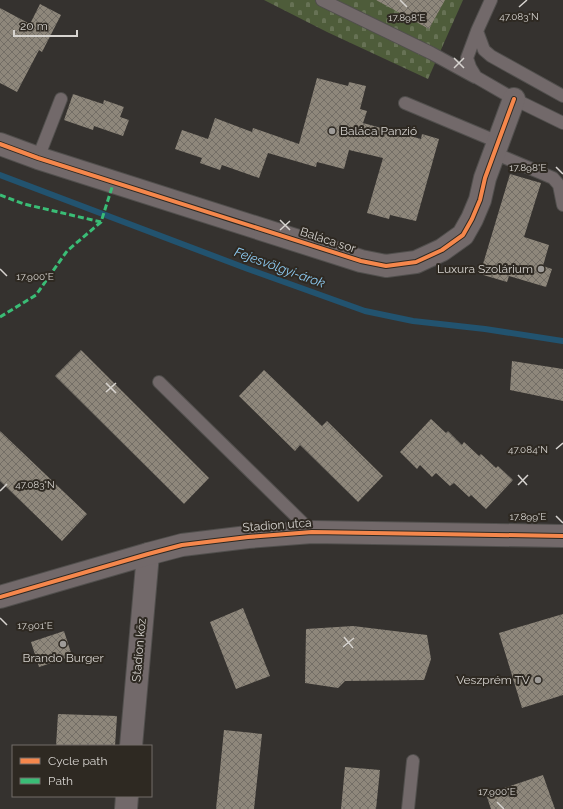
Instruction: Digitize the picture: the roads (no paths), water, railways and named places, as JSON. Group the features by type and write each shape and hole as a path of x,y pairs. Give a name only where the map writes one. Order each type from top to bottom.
{"street":[{"name":"Baláca sor","path":"0,144 38,158 361,261 386,266 416,262 442,250 463,235 472,219 514,99"},
{"name":"Stadion utca","path":"0,597 182,545 248,537 312,532 563,536"},
{"name":"Stadion köz","path":"131,745 148,554"},
{"path":"126,809 127,797"}],"lane":[{"path":"322,0 431,53 514,99 563,123"},
{"path":"476,77 470,68 467,58 491,0"},
{"path":"477,31 484,50 490,56 563,96"},
{"path":"38,158 61,99"},
{"path":"405,102 553,178 559,185 563,205"},
{"path":"159,382 312,532"},
{"path":"408,809 413,761"}],"waterway":[{"name":"Fejesvölgyi-árok","path":"0,175 248,269 365,311 413,321 485,329 563,341"}],"place":[{"name":"Baláca Panzió","path":"332,131"},
{"name":"Luxura Szolárium","path":"541,269"},
{"name":"Brando Burger","path":"63,644"},
{"name":"Veszprém TV","path":"538,680"}]}
